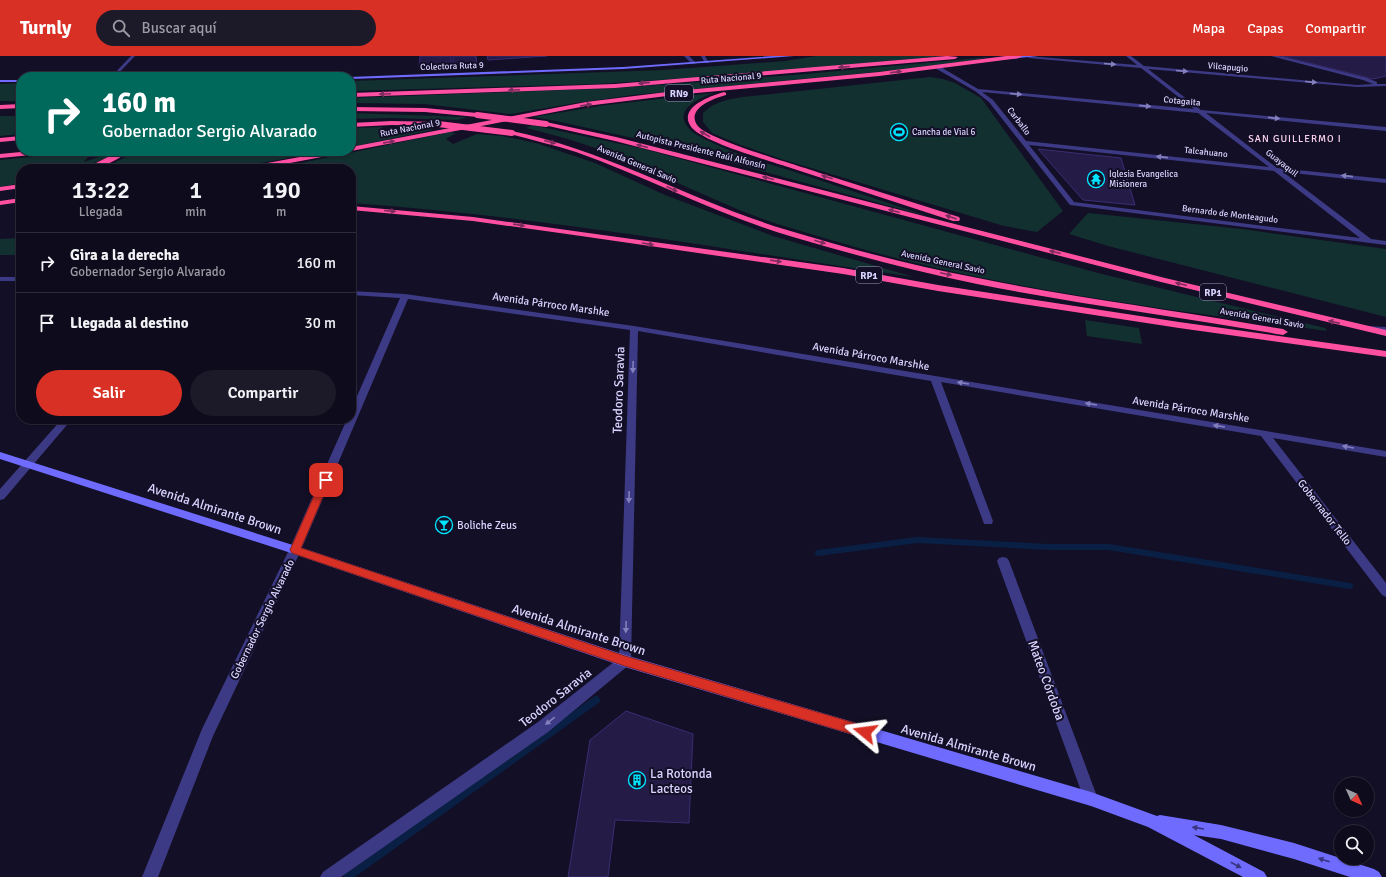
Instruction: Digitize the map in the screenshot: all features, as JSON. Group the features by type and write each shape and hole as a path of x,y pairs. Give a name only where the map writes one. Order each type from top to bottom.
{"highway":[{"name":"Ruta Nacional 9","path":"356,95 615,86 966,56"},
{"name":"Ruta Nacional 9","path":"356,148 586,104 675,93 879,74 1020,56"},
{"path":"879,74 846,81 742,91 719,95 700,103 692,112 692,122 696,129 702,133 743,150 912,204 1040,248"},
{"path":"0,105 16,104"},
{"name":"Autopista Presidente Raúl Alfonsín","path":"356,109 425,110 546,124 616,139 1040,248"},
{"path":"0,113 16,113"},
{"name":"Avenida General Savio","path":"356,125 392,123 438,124 512,133 551,142 605,160 682,193 765,225 878,258 1036,292 1208,319 1386,350"},
{"path":"2,140 16,139"},
{"path":"0,156 16,154"},
{"path":"100,164 116,156"},
{"path":"273,164 316,156"},
{"path":"0,189 16,187"},
{"path":"0,204 16,201"},
{"path":"0,204 16,204"},
{"name":"RP1","path":"356,208 473,219 843,271 938,288 1164,323 1386,354"},
{"name":"Avenida General Savio","path":"1040,248 1359,328 1386,333"}],"main road":[{"name":"Colectora Ruta 9","path":"356,78 609,69 792,56"},
{"path":"1010,58 1036,56"},
{"path":"0,81 16,81"},
{"name":"Avenida Almirante Brown","path":"0,455 295,550 625,661 1091,799 1152,821"},
{"path":"1152,821 1259,877"},
{"path":"1152,821 1221,832 1294,851 1374,877"}],"street":[{"path":"686,56 694,63"},
{"path":"703,56 707,62"},
{"name":"Guayaquil","path":"1128,56 1369,241"},
{"path":"1273,56 1358,78 1378,85 1386,91"},
{"name":"Vilcapugio","path":"1029,57 1357,86 1386,85"},
{"name":"Carballo","path":"937,67 977,90 994,103 1072,204"},
{"path":"1378,85 1381,82 1386,81"},
{"name":"Cotagaita","path":"977,90 1386,129"},
{"name":"Talcahuano","path":"1024,143 1386,181"},
{"name":"Bernardo de Monteagudo","path":"1072,204 1386,243"},
{"path":"0,279 16,279"},
{"name":"Avenida Párroco Marshke","path":"356,293 405,296 634,328 1386,454"},
{"name":"Gobernador Sergio Alvarado","path":"356,409 405,296"},
{"name":"Teodoro Saravia","path":"328,877 543,727 625,661 634,328"},
{"path":"1359,328 1386,329"},
{"path":"936,379 988,521"},
{"path":"0,496 27,463 62,424"},
{"name":"Gobernador Sergio Alvarado","path":"150,877 207,734 295,550 350,424"},
{"name":"Gobernador Tello","path":"1264,433 1386,592"},
{"name":"Mateo Córdoba","path":"1003,561 1091,799"}],"lane":[{"path":"118,72 133,56"}],"green space":[{"path":"816,56 944,56 720,76 597,84 356,91 356,81 663,70 785,61"},
{"path":"989,57 886,71 633,95 511,114 424,104 356,103 356,98 618,88 806,74"},
{"path":"930,77 955,83 981,98 1063,211 1037,232 1004,226 781,159 712,133 703,122 703,113 717,103 731,99"},
{"path":"16,83 16,101 0,101 0,84"},
{"path":"713,93 689,106 684,115 684,120 688,127 698,135 740,155 930,217 669,146 533,117 606,105"},
{"path":"356,113 467,117 458,120 393,118 356,119"},
{"path":"0,116 16,116 16,134 0,136"},
{"path":"532,125 644,149 1098,273 1325,328 1327,331 1078,295 954,272 892,257 760,218 614,155 571,140 526,128"},
{"path":"383,127 378,132 381,136 429,129 433,130 356,146 356,128"},
{"path":"450,132 456,133 446,139 453,144 477,134 502,136 536,143 595,163 665,195 773,236 914,277 563,225 492,216 356,203 356,164 296,164 335,156 356,156 356,152"},
{"path":"41,156 89,156 84,162 102,156 109,156 92,164 16,164 16,184 0,187 0,160"},
{"path":"127,156 300,156 255,164 112,164"},
{"path":"1088,213 1242,229 1386,249 1386,317 1108,246 1069,234"},
{"path":"16,238 16,255 0,255 0,239"},
{"path":"1085,320 1139,328 1142,344 1087,336"}],"building":[{"path":"420,56 451,56 451,66 419,67"},
{"path":"453,56 476,56 477,65 453,66"},
{"path":"487,56 547,56 488,60"},
{"path":"1281,56 1386,56 1386,76 1373,79"},
{"name":"Iglesia Evangelica Misionera","path":"1038,149 1121,158 1135,205 1083,200"},
{"name":"La Rotonda Lacteos","path":"626,711 693,734 689,823 615,820 608,877 568,877 590,740"}],"waterway":[{"path":"818,553 917,540 1049,547 1109,547 1350,586"},
{"path":"348,877 596,700"}],"place":[{"name":"Cancha de Vial 6","path":"899,132"},
{"name":"Iglesia Evangelica Misionera","path":"1096,179"},
{"name":"Boliche Zeus","path":"444,525"},
{"name":"La Rotonda Lacteos","path":"637,780"}],"district":[{"name":"SAN GUILLERMO I","path":"1295,138"}],"route":[{"path":"326,480 295,550 625,661 865,732"}]}
